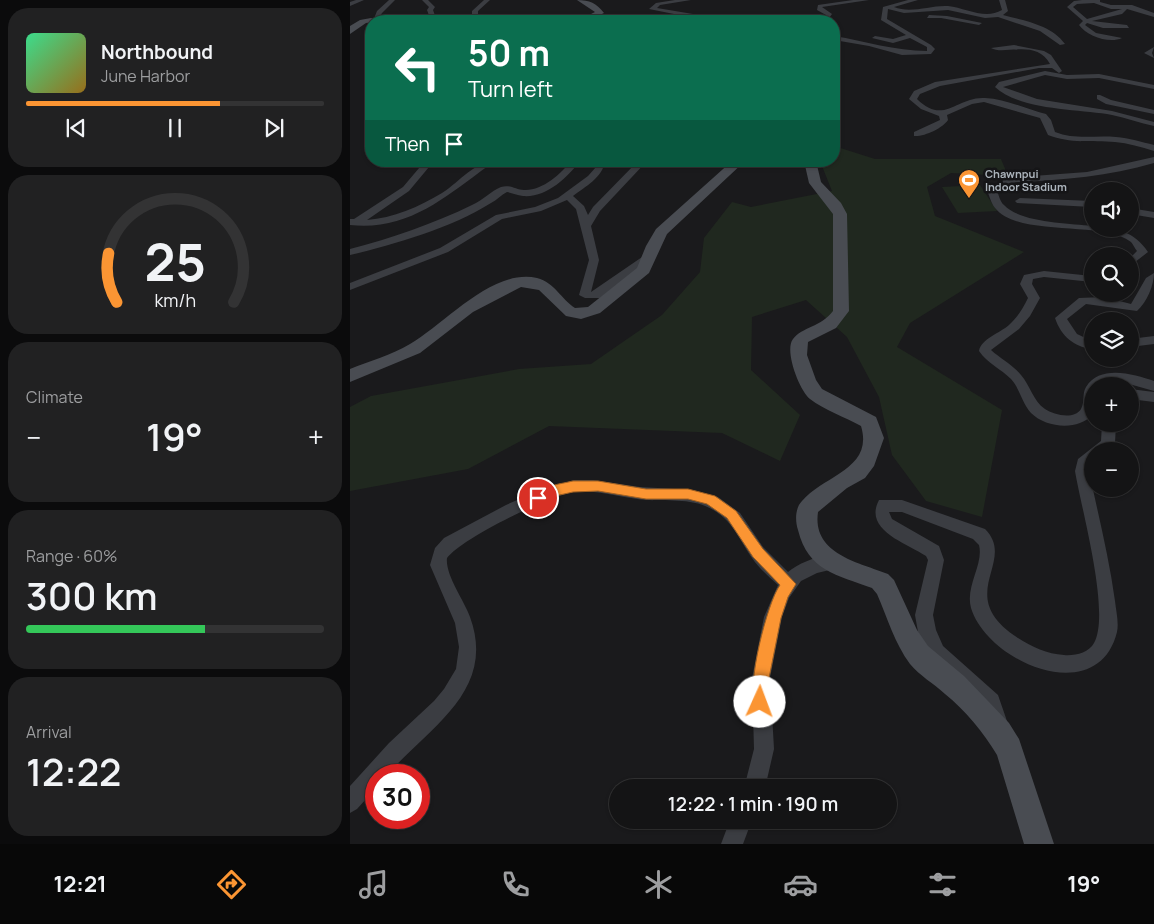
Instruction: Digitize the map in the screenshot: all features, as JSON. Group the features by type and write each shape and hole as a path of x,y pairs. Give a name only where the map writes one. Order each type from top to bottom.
{"street":[{"path":"350,4 361,0"},
{"path":"378,15 392,0"},
{"path":"425,0 432,6 430,10 432,15"},
{"path":"475,15 475,11 487,0"},
{"path":"581,0 594,6 600,13 595,15"},
{"path":"687,15 652,9 658,4 688,0"},
{"path":"828,15 819,9 820,6 866,0"},
{"path":"888,8 915,0"},
{"path":"998,15 1005,12 1002,0"},
{"path":"1127,27 1104,26 1087,21 1077,16 1071,5 1097,0 1107,6 1132,7 1154,15"},
{"path":"888,8 900,11 944,8 976,15 998,15 1035,26 1059,38 1062,44"},
{"path":"888,8 898,16 910,18 938,15 961,21 988,23"},
{"path":"840,39 914,54 924,55 932,51 929,46 913,35 884,20 888,8"},
{"path":"1119,38 1087,32 1082,25 1087,21 1118,15 1125,10 1124,8"},
{"path":"350,31 360,23 365,22"},
{"path":"840,32 892,41 913,35"},
{"path":"994,48 1017,48 1047,55 1054,66 1070,77"},
{"path":"1154,49 1146,53 1154,56"},
{"path":"1054,66 1032,66 1002,74 949,81 914,94 914,101 920,106 948,113 971,101 985,100 1044,116 1048,120 1051,133 1056,136 1088,141 1118,140 1154,148"},
{"path":"1154,87 1100,76 1070,77 1041,73 999,87 1016,95 1041,102 1120,115 1154,124"},
{"path":"1100,97 1109,102 1154,112"},
{"path":"917,134 942,123 944,120 942,113"},
{"path":"1139,255 1143,252 1142,247 1134,240 1110,232 1018,219 1003,210 992,194 992,190 1007,181 1107,172 1154,160"},
{"path":"353,223 406,189 423,167"},
{"path":"353,223 384,221 422,206 454,189 473,171 481,167"},
{"path":"350,252 427,229 489,201 505,188 523,193 537,191 557,179 570,167"},
{"path":"350,287 444,250 499,217 538,209 568,196 591,178 599,167"},
{"path":"584,227 596,209 637,167"},
{"path":"350,376 415,348 451,320 497,292 520,282 545,286 552,292 566,312 579,315 594,310 641,273 661,232 731,167"},
{"path":"811,167 815,183 840,214 841,311 827,326 802,336 798,344 797,353 809,387 816,394 870,422 874,438 867,461 858,472 840,482 809,507 807,514 811,540 822,556 832,563 880,581 886,586 908,638 919,655 933,669 955,685 998,733 1009,749 1039,844"},
{"path":"568,196 581,208 584,227 594,260 585,295 596,296 649,257"},
{"path":"1020,202 1084,204"},
{"path":"1139,212 1154,215"},
{"path":"1084,279 1041,273 1028,277 1026,284 1034,298 1032,304 1012,329 986,346 985,351 1016,377 1035,407 1049,417 1078,418 1084,414"},
{"path":"1084,343 1072,336 1063,326 1061,318 1083,300 1104,301 1133,308 1139,302 1144,285 1154,276"},
{"path":"1139,342 1154,340"},
{"path":"1139,383 1154,386"},
{"path":"1139,396 1154,398"},
{"path":"1084,462 1082,470 1084,480"},
{"path":"350,802 396,751 433,716 459,684 465,668 468,654 463,619 440,574 438,560 442,551 450,543 545,495 573,486 598,486 646,494 688,494 711,500 732,514 758,553 789,584"},
{"path":"998,733 997,716 991,702 937,652 927,632 924,615 936,560 933,550 886,524 881,517 881,510 884,505 902,506 979,534 986,541 988,548 978,594 980,608 995,632 1019,649 1036,657 1057,664 1071,665 1087,662 1100,652 1108,631 1104,584 1087,497"},
{"path":"757,779 764,749 760,702 765,654 773,618 782,594 795,576 816,566 832,563"},
{"path":"732,844 738,829"}],"shaded area":[{"path":"840,148 875,159 1001,159 1008,176 951,173 927,187 935,216 1024,252 910,323 897,347 1002,410 982,517 926,501 892,455 879,397 847,337 806,300 752,317 751,370 800,415 780,461 722,433 549,426 468,469 350,491 350,407 371,396 519,369 591,364 662,315 700,272 704,238 732,202 751,207 832,191 822,167 840,167"},
{"name":"Chawnpui Indoor Stadium","path":"980,185 997,211 958,213 942,187"}],"place":[{"name":"Chawnpui Indoor Stadium","path":"969,199"}],"route":[{"path":"538,498 552,491 573,486 598,486 646,494 688,494 711,500 732,514 758,553 789,584 782,594 773,618 761,678 760,702"}]}
